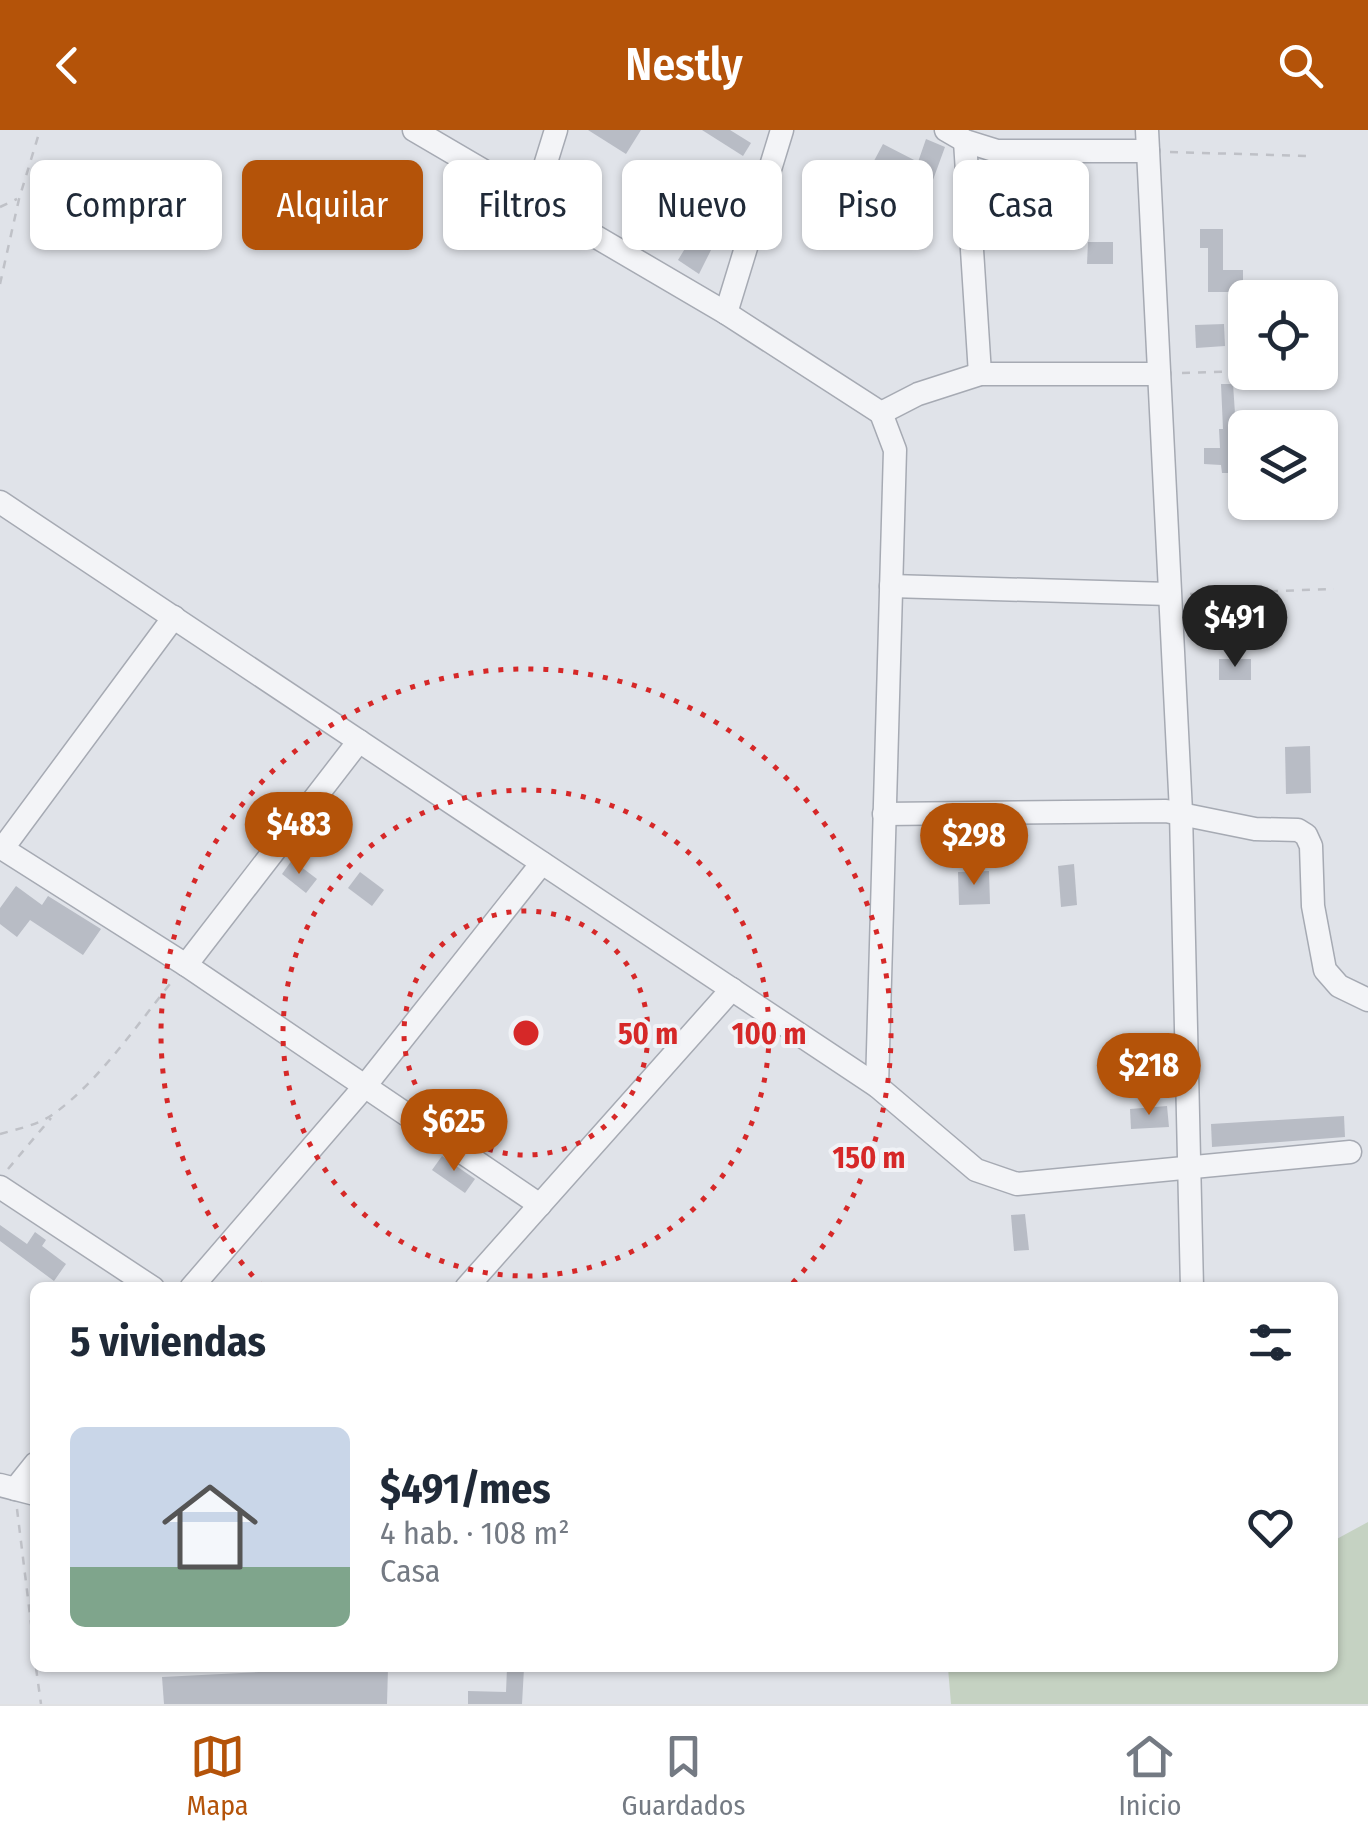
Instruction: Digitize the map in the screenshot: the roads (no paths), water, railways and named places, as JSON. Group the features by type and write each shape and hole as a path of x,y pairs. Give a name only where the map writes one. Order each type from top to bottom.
{"street":[{"path":"414,130 465,160"},
{"path":"547,160 556,130"},
{"path":"726,313 782,130"},
{"path":"980,374 956,136 997,151 1148,141 1182,812 1192,1282"},
{"path":"602,240 726,313 881,413 894,450 877,1086"},
{"path":"881,413 918,394 980,374 1159,374"},
{"path":"0,502 877,1086 976,1170 992,1178 1016,1184 1350,1152"},
{"path":"890,586 1169,594"},
{"path":"174,618 1,848 186,964 540,1205"},
{"path":"186,964 359,741"},
{"path":"884,814 1182,812 1255,829 1298,830 1306,835 1311,846 1313,906 1324,970 1339,986 1368,1000"},
{"path":"196,1282 366,1086 542,863"},
{"path":"471,1282 732,989"},
{"path":"0,1187 144,1282"}]}
